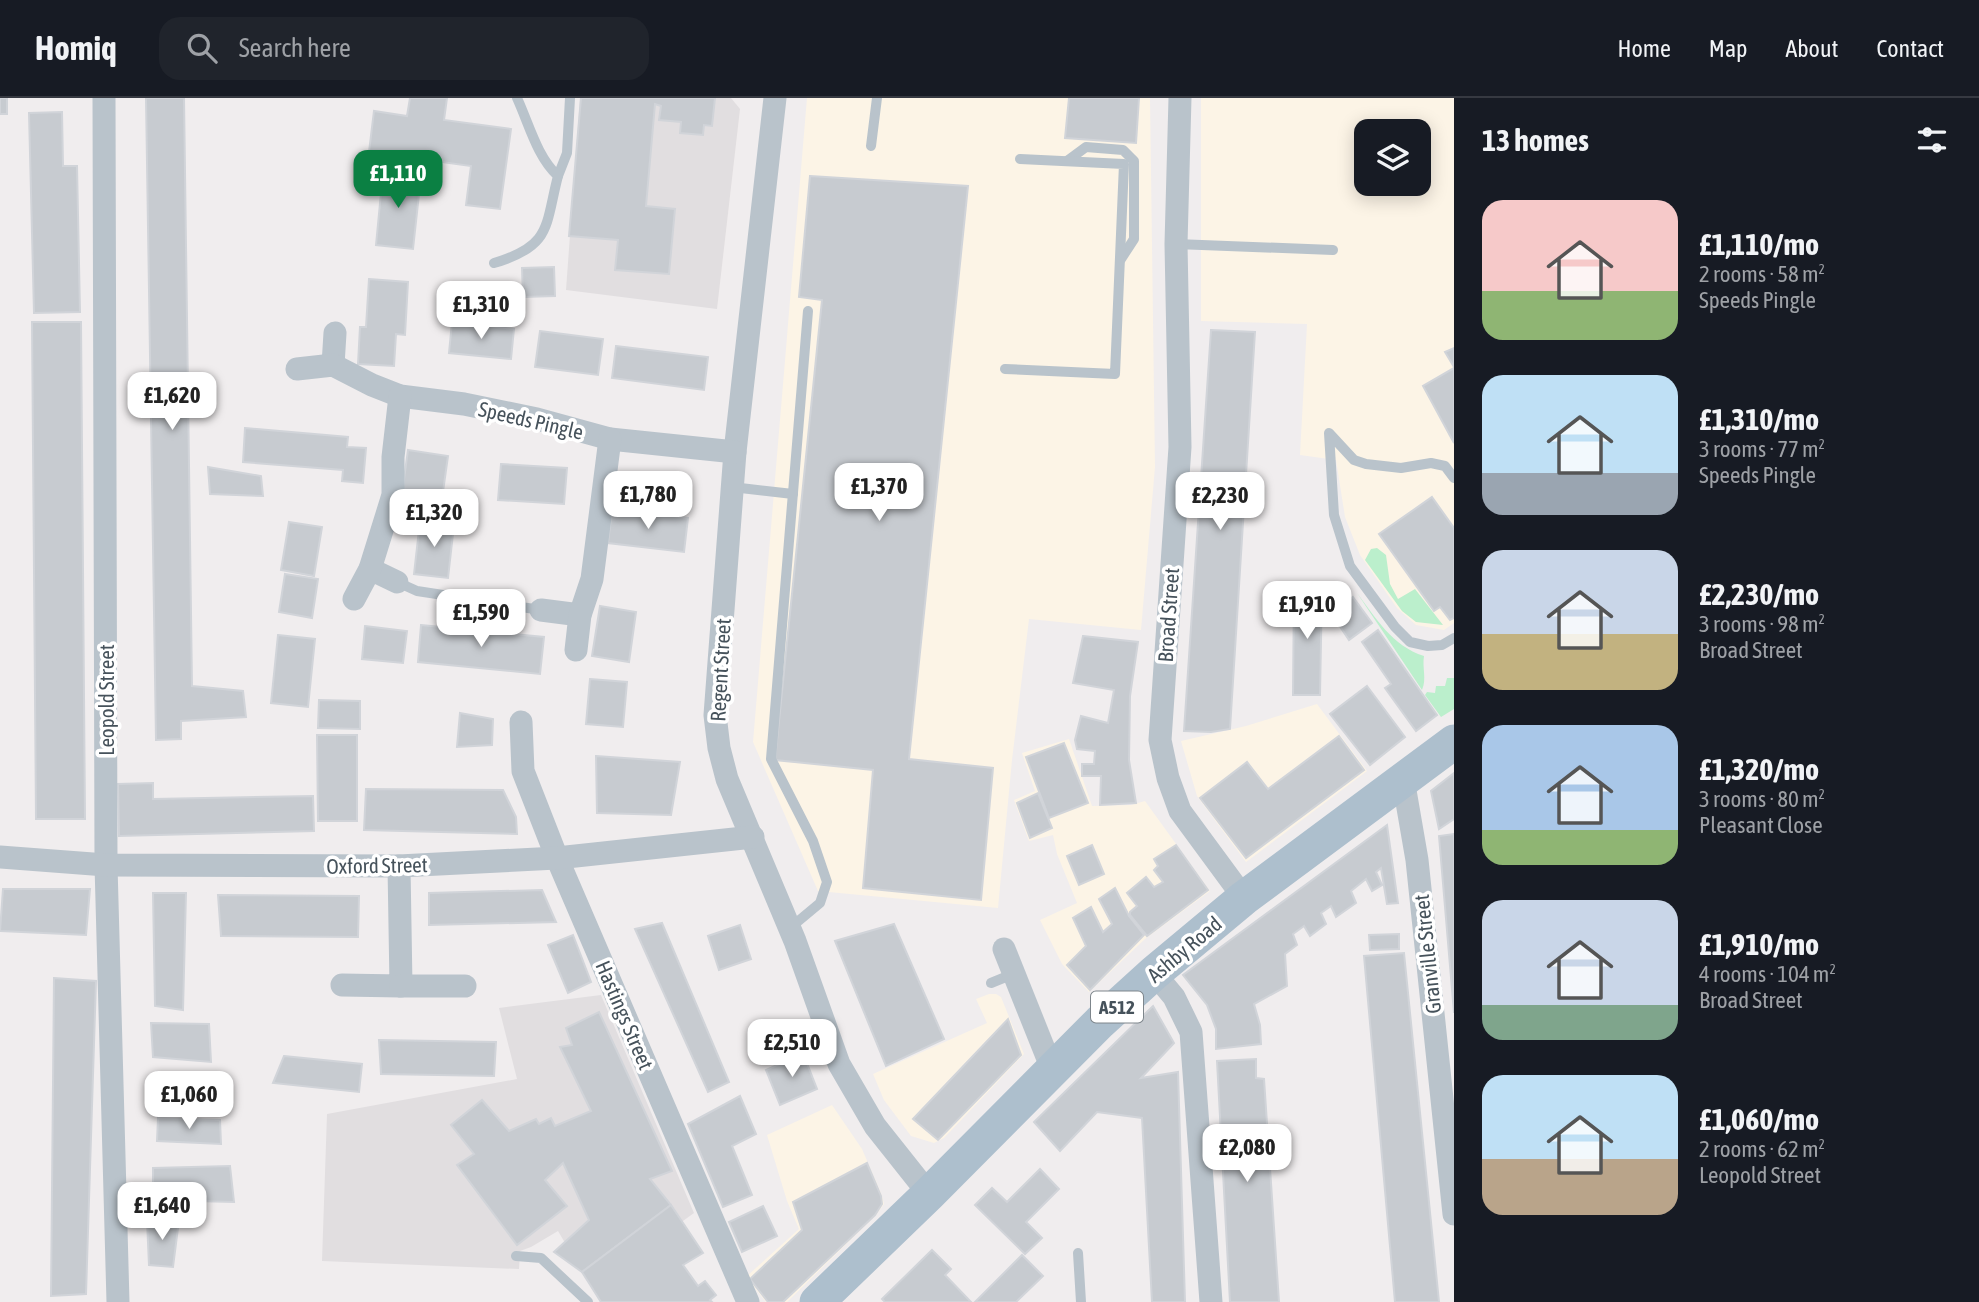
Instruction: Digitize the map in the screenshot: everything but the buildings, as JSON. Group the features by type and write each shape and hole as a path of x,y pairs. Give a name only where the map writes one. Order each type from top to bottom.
{"main road":[{"name":"Ashby Road","path":"817,1302 929,1194 1052,1069 1154,973 1244,898 1454,742"}],"street":[{"name":"Leopold Street","path":"104,98 106,865 118,1302"},
{"name":"Regent Street","path":"775,98 735,452 715,715 719,748 727,779 790,928 839,1064 875,1126 929,1194"},
{"name":"Broad Street","path":"1180,98 1176,244 1180,447 1160,740 1168,778 1180,811 1244,898"},
{"path":"297,369 333,365 335,333"},
{"name":"Speeds Pingle","path":"333,365 400,396 537,419 610,439 735,452"},
{"path":"354,599 370,569 393,495 393,457 400,396"},
{"path":"576,650 580,615 592,579 610,439"},
{"path":"370,569 397,582"},
{"path":"541,610 580,615"},
{"name":"Hastings Street","path":"521,722 523,771 557,858 748,1302"},
{"name":"Granville Street","path":"1404,779 1417,860 1454,1214"},
{"name":"Oxford Street","path":"0,857 106,865 399,866 557,858 752,836"},
{"path":"399,866 401,986"},
{"path":"1004,949 1052,1069"},
{"path":"1154,973 1174,997 1191,1032 1211,1302"},
{"path":"342,985 465,986"}],"lane":[{"path":"517,98 539,152 548,167 558,176"},
{"path":"495,263 512,258 543,235 558,176 567,153 570,98"},
{"path":"871,146 877,98"},
{"path":"1005,369 1115,374 1124,164 1020,159"},
{"path":"1176,244 1333,250"},
{"path":"790,928 820,903 827,882 813,841 771,759 808,311"},
{"path":"1454,478 1445,466 1431,463 1401,468 1354,460 1329,433 1334,515 1350,566 1395,627 1410,642 1428,646 1442,645 1454,638"},
{"path":"732,487 793,494"},
{"path":"397,582 417,591 541,610"},
{"path":"991,983 1013,974"},
{"path":"1078,1253 1081,1302"},
{"path":"516,1256 541,1258 588,1302"}],"shaded area":[{"path":"580,98 731,98 740,109 717,309 566,290"},
{"path":"807,98 1150,98 1155,467 1141,630 1029,619 998,908 818,891 753,742"},
{"path":"1201,98 1454,98 1454,623 1444,630 1416,625 1397,608 1360,555 1345,517 1336,460 1300,455 1307,324 1201,321"},
{"path":"1317,704 1367,771 1246,862 1197,796 1181,741 1246,726"},
{"path":"1069,739 1092,806 1131,805 1145,801 1210,891 1145,939 1089,992 1062,964 1040,920 1077,903 1057,854 1053,835 1029,841 1014,800 1035,791 1022,753"},
{"path":"989,994 1001,997 1024,1054 944,1138 934,1143 911,1136 884,1100 873,1074 987,1023 976,999"},
{"path":"601,995 694,1213 615,1270 634,1302 600,1302 558,1231 520,1251 519,1269 322,1261 327,1114 517,1079 499,1008"},
{"path":"832,1105 862,1149 884,1204 787,1302 766,1302 746,1277 799,1229 787,1201 767,1135"}],"green space":[{"path":"1377,548 1386,555 1390,584 1398,599 1415,589 1443,625 1416,622 1402,611 1365,560 1371,549"},
{"path":"1357,593 1394,638 1424,656 1422,690"},
{"path":"1447,678 1454,678 1454,709 1441,717 1425,695 1427,692 1435,693 1436,686 1445,686"}]}
